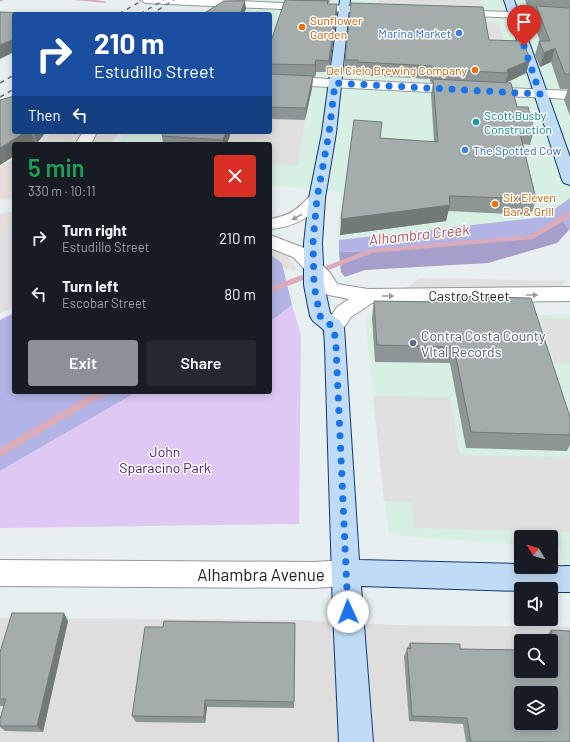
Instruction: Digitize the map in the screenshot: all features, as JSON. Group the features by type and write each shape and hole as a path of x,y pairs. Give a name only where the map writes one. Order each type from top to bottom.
{"main road":[{"path":"509,0 570,180"},
{"path":"306,248 329,133 345,4"},
{"path":"314,268 323,291 320,316 334,328 356,742"},
{"name":"Alhambra Avenue","path":"347,573 570,579"}],"street":[{"path":"145,0 204,3 345,4 377,10"},
{"path":"194,12 204,3"},
{"path":"439,12 570,17"},
{"path":"272,80 570,95"},
{"path":"272,224 288,221 301,216 317,198"},
{"path":"272,241 306,248 314,268"},
{"name":"Castro Street","path":"323,291 368,296 570,294"},
{"path":"334,328 344,312 368,296"},
{"name":"Alhambra Avenue","path":"0,573 305,575 347,573"}],"shaded area":[{"path":"220,0 570,0 570,198 556,208 535,218 339,240 337,233 341,192 272,185 272,142 119,142 125,134 272,134 272,12 204,12"},
{"path":"379,0 485,0 478,2 485,5 378,3"},
{"path":"480,22 499,23 505,50 477,46"},
{"path":"272,119 305,120 298,166 272,164 272,142 228,142 230,134 272,134"},
{"path":"50,134 65,134 59,142 44,142"},
{"path":"65,134 118,134 112,142 59,142"},
{"path":"12,160 12,199 0,199 0,166"},
{"path":"570,198 570,230 562,220 533,237 371,251 339,252 339,240 535,218 556,208"},
{"path":"12,211 12,226 0,226 0,214"},
{"path":"562,220 569,230 557,243 488,263 365,270 345,277 341,272 339,252 371,251 533,237"},
{"path":"0,226 12,226 12,308 0,313"},
{"path":"272,249 287,254 298,271 285,269 282,263 272,256"},
{"path":"272,256 282,263 292,305 272,320"},
{"path":"419,278 567,281 552,293 403,291"},
{"path":"373,313 570,315 570,599 560,549 558,549 558,530 514,530 514,544 389,535 365,320"},
{"path":"12,314 12,394 134,394 0,471 0,320"},
{"path":"540,318 570,319 570,363 555,363"},
{"path":"373,396 450,397 460,455 570,457 570,532 558,532 558,530 414,528 411,502 384,501"},
{"path":"0,618 299,620 395,625 570,627 570,742 0,742"}],"green space":[{"name":"John Sparacino Park","path":"292,305 301,335 299,524 0,528 0,471 134,394 272,394 272,320"}],"building":[{"path":"285,0 328,1 327,4 337,4 329,61 316,60 315,65 272,64 272,38"},
{"path":"224,1 245,1 241,12 206,12"},
{"path":"351,3 483,7 489,40 523,41 530,60 507,70 508,73 432,69 432,66 345,60"},
{"path":"536,6 570,8 570,74 565,74 555,48 544,53 539,41 550,41"},
{"path":"0,12 12,12 12,40 0,45"},
{"path":"272,74 313,76 306,108 272,107"},
{"path":"433,79 511,83 517,107 528,107 534,130 519,129 536,199 449,196 450,205 341,219 354,120 382,122 380,138 438,142"},
{"path":"12,97 12,134 23,134 0,148 0,100"},
{"path":"163,134 225,134 223,140 162,136"},
{"path":"445,296 531,298 570,417 570,435 471,432 454,347 377,345 374,301 446,302"},
{"path":"12,613 64,613 37,726 0,726 0,719 6,699 0,699 0,652"},
{"path":"164,621 295,623 294,702 205,700 204,717 132,716 145,627 163,627"},
{"path":"551,630 570,631 570,742 471,742 467,718 412,716 407,648 411,649 410,643 460,644 460,649 514,650 514,678 558,678 558,634 552,634"}],"waterway":[{"path":"76,0 105,2"},
{"name":"Alhambra Creek","path":"272,289 371,251 533,237 570,214"},
{"name":"Alhambra Creek","path":"0,453 99,394"}],"railway":[{"path":"122,12 143,0"},
{"path":"143,12 164,0"},
{"path":"158,10 174,0"},
{"path":"0,83 12,76"},
{"path":"0,97 12,90"}],"place":[{"name":"Sunflower Garden","path":"302,27"},
{"name":"Marina Market","path":"459,33"},
{"name":"Del Cielo Brewing Company","path":"475,70"},
{"name":"Scott Busby Construction","path":"476,122"},
{"name":"The Spotted Cow","path":"465,150"},
{"name":"Six Eleven Bar & Grill","path":"495,204"},
{"name":"Contra Costa County VItal Records","path":"413,343"}],"route":[{"path":"348,612 336,347 334,328 320,316 314,285 313,243 317,198 329,133 335,83 540,94 524,46"}]}
